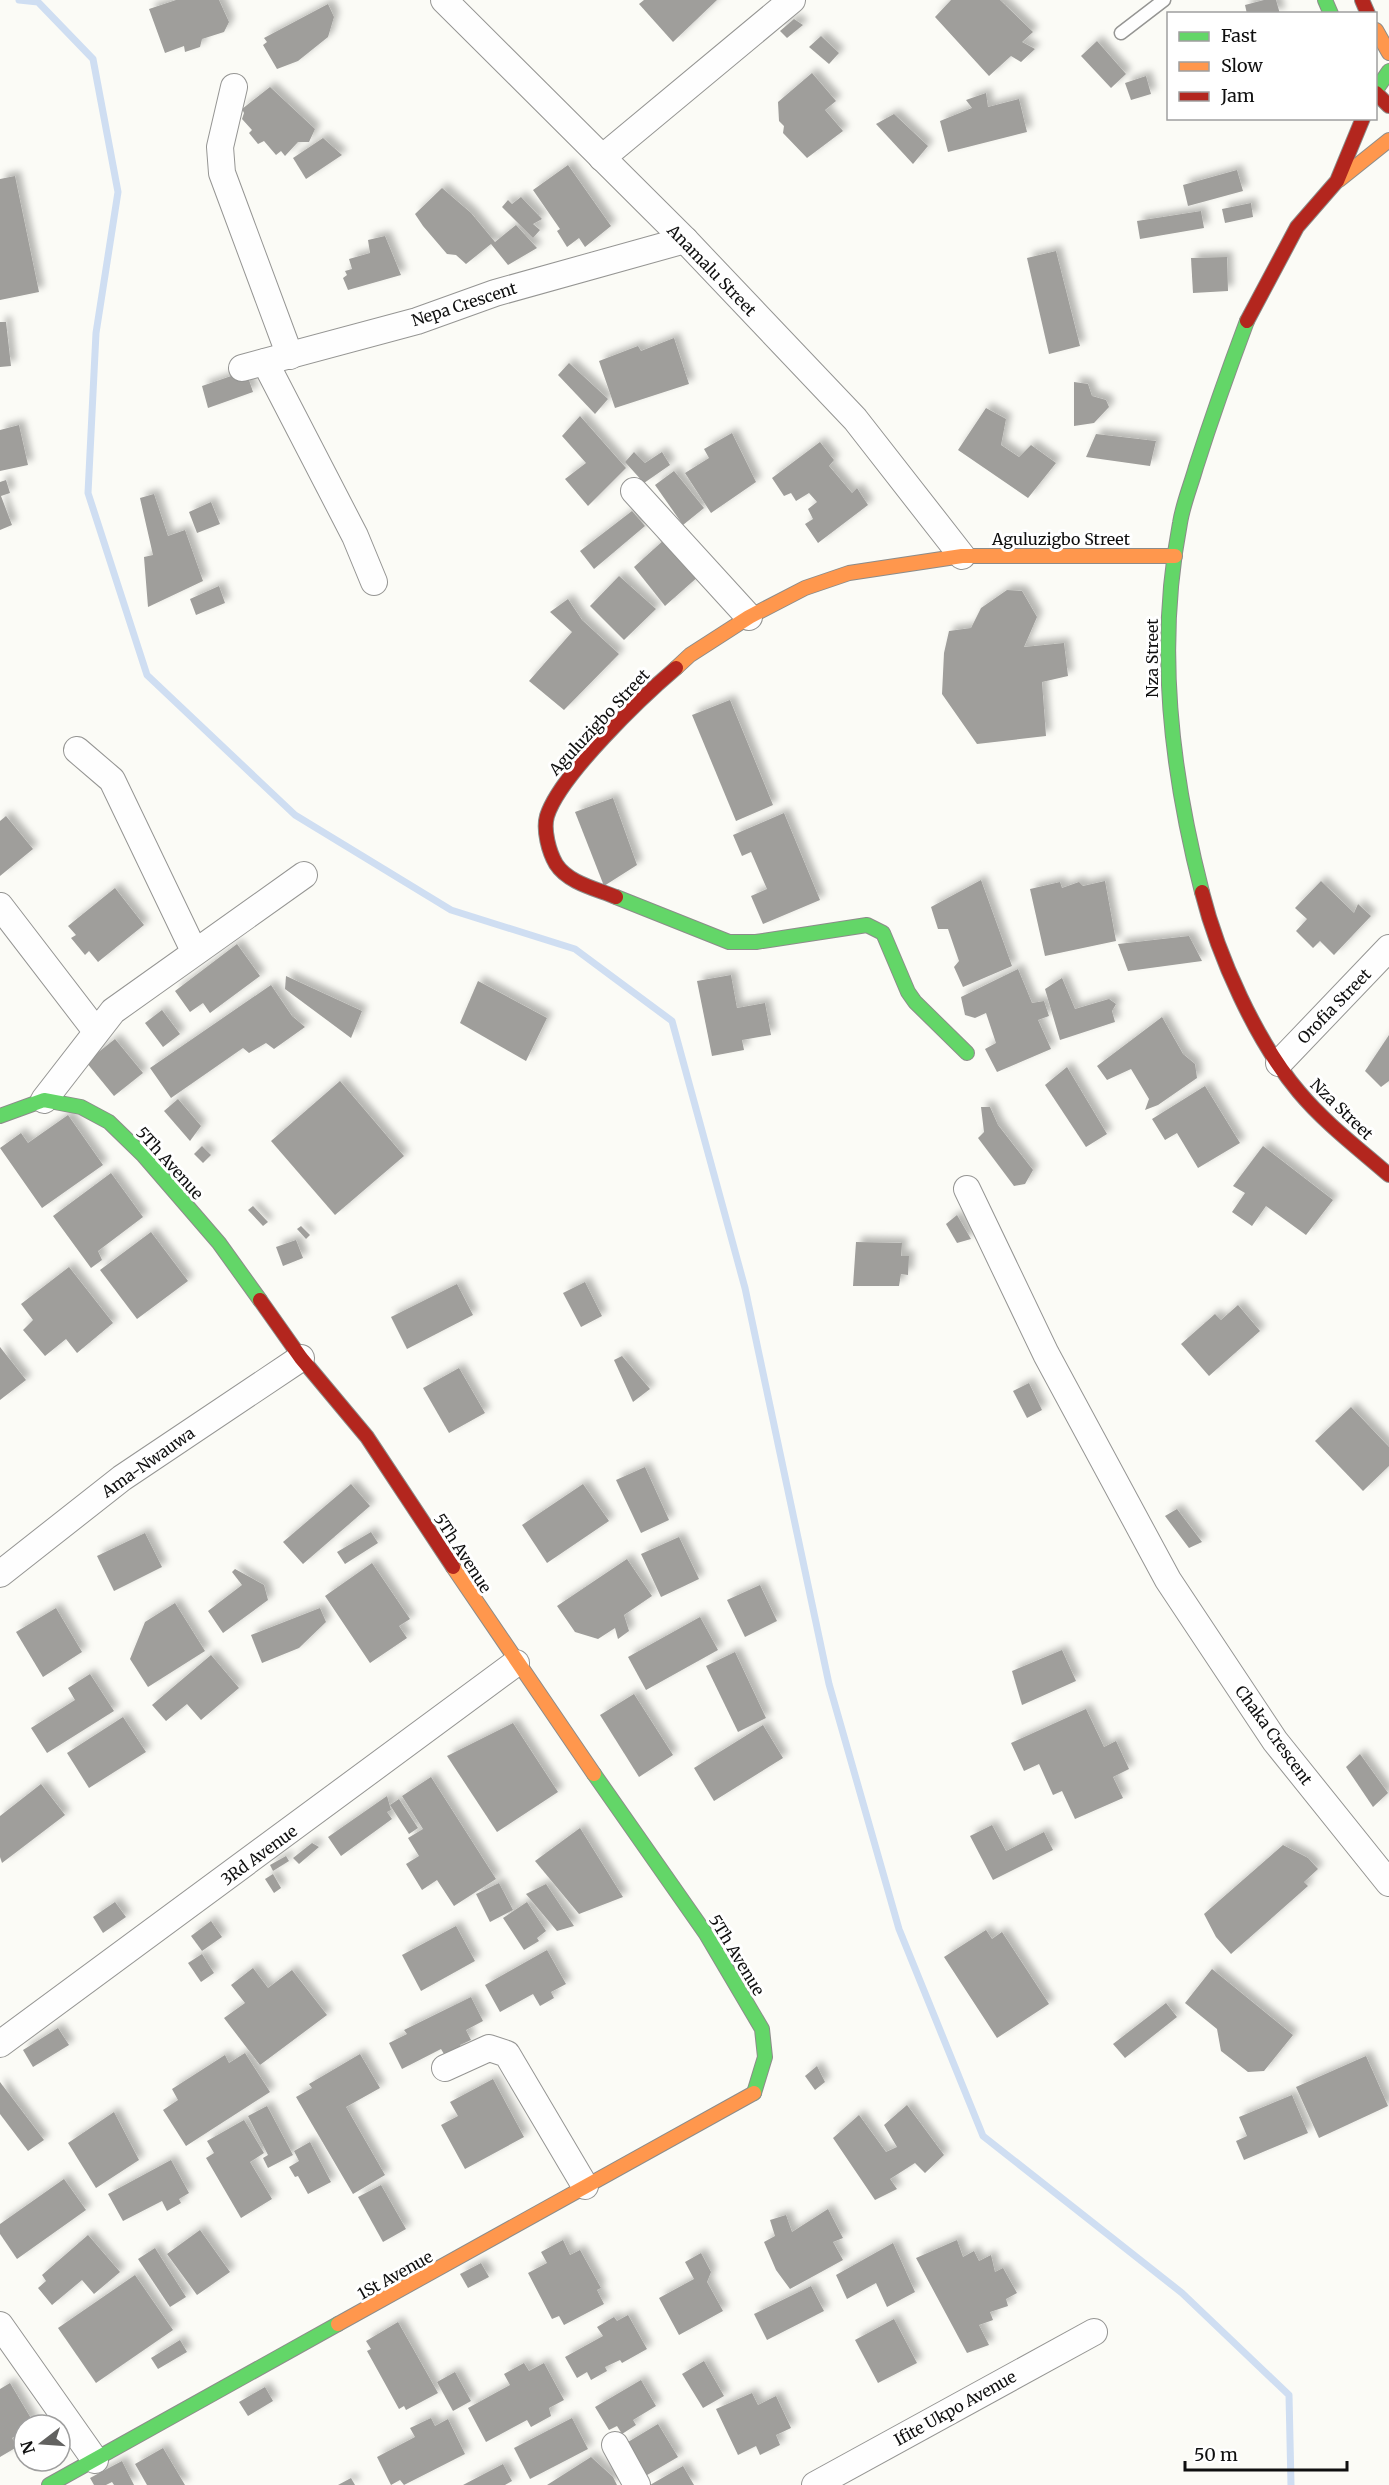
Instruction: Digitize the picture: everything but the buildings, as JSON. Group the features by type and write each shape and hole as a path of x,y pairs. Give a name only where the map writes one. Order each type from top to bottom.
{"street":[{"name":"Anamalu Street","path":"444,0 685,240 855,419 962,556"},
{"path":"602,158 792,0"},
{"path":"1377,32 1389,53"},
{"path":"1377,89 1389,71"},
{"path":"234,87 220,147 222,173 266,362 356,536 374,582"},
{"path":"1377,92 1389,106"},
{"name":"Nza Street","path":"1362,120 1337,181 1297,227 1254,304 1217,399 1180,521 1174,556 1166,643 1168,699 1184,823 1208,916 1240,998 1298,1091 1333,1127 1389,1175"},
{"path":"1337,181 1389,140"},
{"name":"Nepa Crescent","path":"266,362 417,321 495,292 685,240"},
{"path":"634,491 748,617"},
{"name":"Aguluzigbo Street","path":"967,1053 915,1002 908,992 891,946 883,933 867,925 756,942 729,942 576,880 556,866 548,845 546,818 558,791 643,696 690,655 748,617 805,588 849,573 962,556 1174,556"},
{"path":"77,750 112,780 194,951"},
{"path":"0,1116 44,1100 113,1011 194,951 304,875"},
{"path":"0,906 96,1031"},
{"name":"Orofia Street","path":"1279,1063 1389,948"},
{"name":"5Th Avenue","path":"44,1100 81,1107 109,1122 126,1139 219,1243 301,1358 367,1437 516,1663 706,1934 762,2029 765,2057 756,2092"},
{"name":"Chaka Crescent","path":"967,1189 1046,1354 1168,1580 1275,1741 1389,1883"},
{"name":"Ama-Nwauwa","path":"0,1574 122,1478 301,1358"},
{"name":"3Rd Avenue","path":"0,2044 516,1663"},
{"path":"445,2068 489,2048 507,2054 585,2186"},
{"name":"1St Avenue","path":"49,2485 395,2295 585,2186 756,2092"},
{"path":"0,2325 95,2460"},
{"name":"Ifite Ukpo Avenue","path":"825,2482 1094,2332"},
{"path":"615,2445 637,2485"}],"lane":[{"path":"1122,33 1164,0"}],"waterway":[{"path":"19,0 38,2 93,59 118,192 96,333 88,493 147,675 295,815 451,910 575,949 672,1021 745,1288 829,1684 899,1929 983,2136 1182,2293 1289,2395 1291,2485"}],"traffic: fast":[{"path":"1325,0 1330,12"},
{"path":"1377,89 1389,71"},
{"path":"1202,892 1182,801 1175,755 1170,709 1169,616 1173,569 1183,509 1214,411 1247,321"},
{"path":"616,897 729,942 756,942 867,925 883,933 908,992 915,1002 967,1053"},
{"path":"0,1116 44,1100 81,1107 109,1122 143,1155 219,1243 260,1300"},
{"path":"594,1774 706,1934 762,2029 765,2057 754,2093"},
{"path":"49,2485 338,2324"}],"traffic: slow":[{"path":"1377,32 1389,53"},
{"path":"1339,180 1389,140"},
{"path":"676,668 690,655 749,617 805,588 849,573 962,556 1175,556"},
{"path":"453,1567 594,1774"},
{"path":"338,2324 754,2093"}],"traffic: jam":[{"path":"1362,0 1367,12"},
{"path":"1377,94 1389,106"},
{"path":"1247,321 1297,227 1337,181 1362,120"},
{"path":"616,897 583,885 561,871 549,847 546,834 547,816 555,799 585,759 624,717 676,668"},
{"path":"1202,892 1218,943 1240,997 1283,1071 1320,1114 1389,1175"},
{"path":"260,1300 301,1358 367,1437 453,1567"}]}
